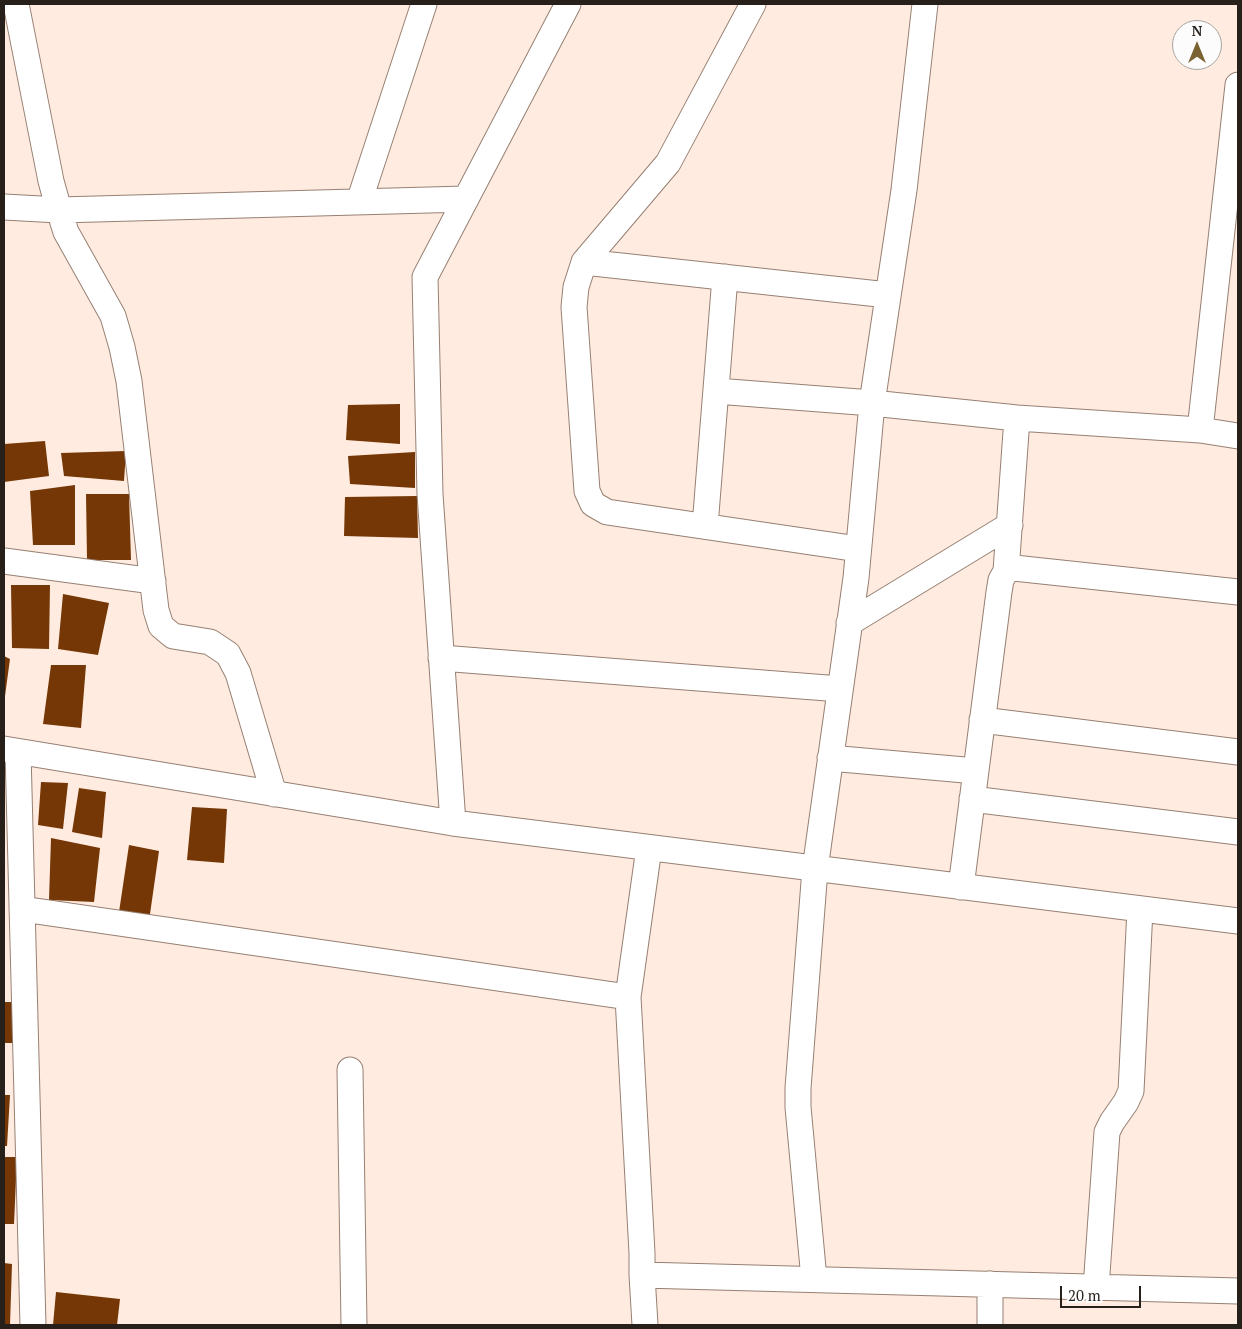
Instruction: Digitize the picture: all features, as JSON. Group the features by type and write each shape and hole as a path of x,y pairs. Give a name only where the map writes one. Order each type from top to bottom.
{"street":[{"path":"16,4 51,181 59,210 66,232 113,316 122,347 129,382 156,610 161,626 173,636 210,642 228,654 238,673 274,794"},
{"path":"359,202 424,4"},
{"path":"453,823 430,494 425,277 568,4"},
{"path":"753,4 668,163 584,262 576,287 574,307 588,491 593,504 606,512 858,549"},
{"path":"814,1279 798,1106 798,1088 815,869 856,578 872,403 904,190 925,4"},
{"path":"1200,430 1238,85"},
{"path":"4,207 59,210 466,199"},
{"path":"584,262 888,295"},
{"path":"705,526 725,277"},
{"path":"716,391 872,403 1017,418 1200,430 1238,436"},
{"path":"961,887 999,592 1001,580 1006,572 1017,418"},
{"path":"849,623 1010,525"},
{"path":"4,561 152,581"},
{"path":"1006,572 1014,568 1238,592"},
{"path":"442,658 840,690"},
{"path":"982,720 1238,752"},
{"path":"33,1325 22,909 11,750 453,823 1238,921"},
{"path":"830,758 976,770"},
{"path":"972,799 1238,832"},
{"path":"645,1325 628,997 649,848"},
{"path":"22,909 628,997"},
{"path":"1096,1288 1106,1142 1112,1122 1131,1091 1140,909"},
{"path":"350,1070 354,1325"},
{"path":"642,1275 1238,1291"},
{"path":"990,1284 990,1325"}],"building":[{"path":"400,404 400,444 346,440 348,405"},
{"path":"45,441 49,476 4,482 4,444"},
{"path":"126,451 124,481 64,476 61,453"},
{"path":"415,452 415,488 350,484 348,456"},
{"path":"75,485 75,545 33,545 30,491"},
{"path":"86,494 129,494 131,560 87,560"},
{"path":"417,496 418,538 344,536 345,497"},
{"path":"11,585 50,585 49,649 12,648"},
{"path":"63,594 109,603 98,655 58,649"},
{"path":"4,656 10,659 5,696 4,696"},
{"path":"51,665 86,665 81,728 43,724"},
{"path":"41,782 68,783 63,829 38,825"},
{"path":"79,788 106,792 102,838 72,832"},
{"path":"192,807 227,809 224,863 187,860"},
{"path":"51,838 100,848 94,902 49,900"},
{"path":"129,845 159,851 149,921 119,912"},
{"path":"4,1002 13,1002 14,1043 4,1043"},
{"path":"4,1095 10,1095 7,1146 4,1146"},
{"path":"4,1157 17,1157 14,1224 4,1224"},
{"path":"4,1263 12,1264 10,1325 4,1325"},
{"path":"56,1292 120,1299 117,1325 53,1325"}]}
